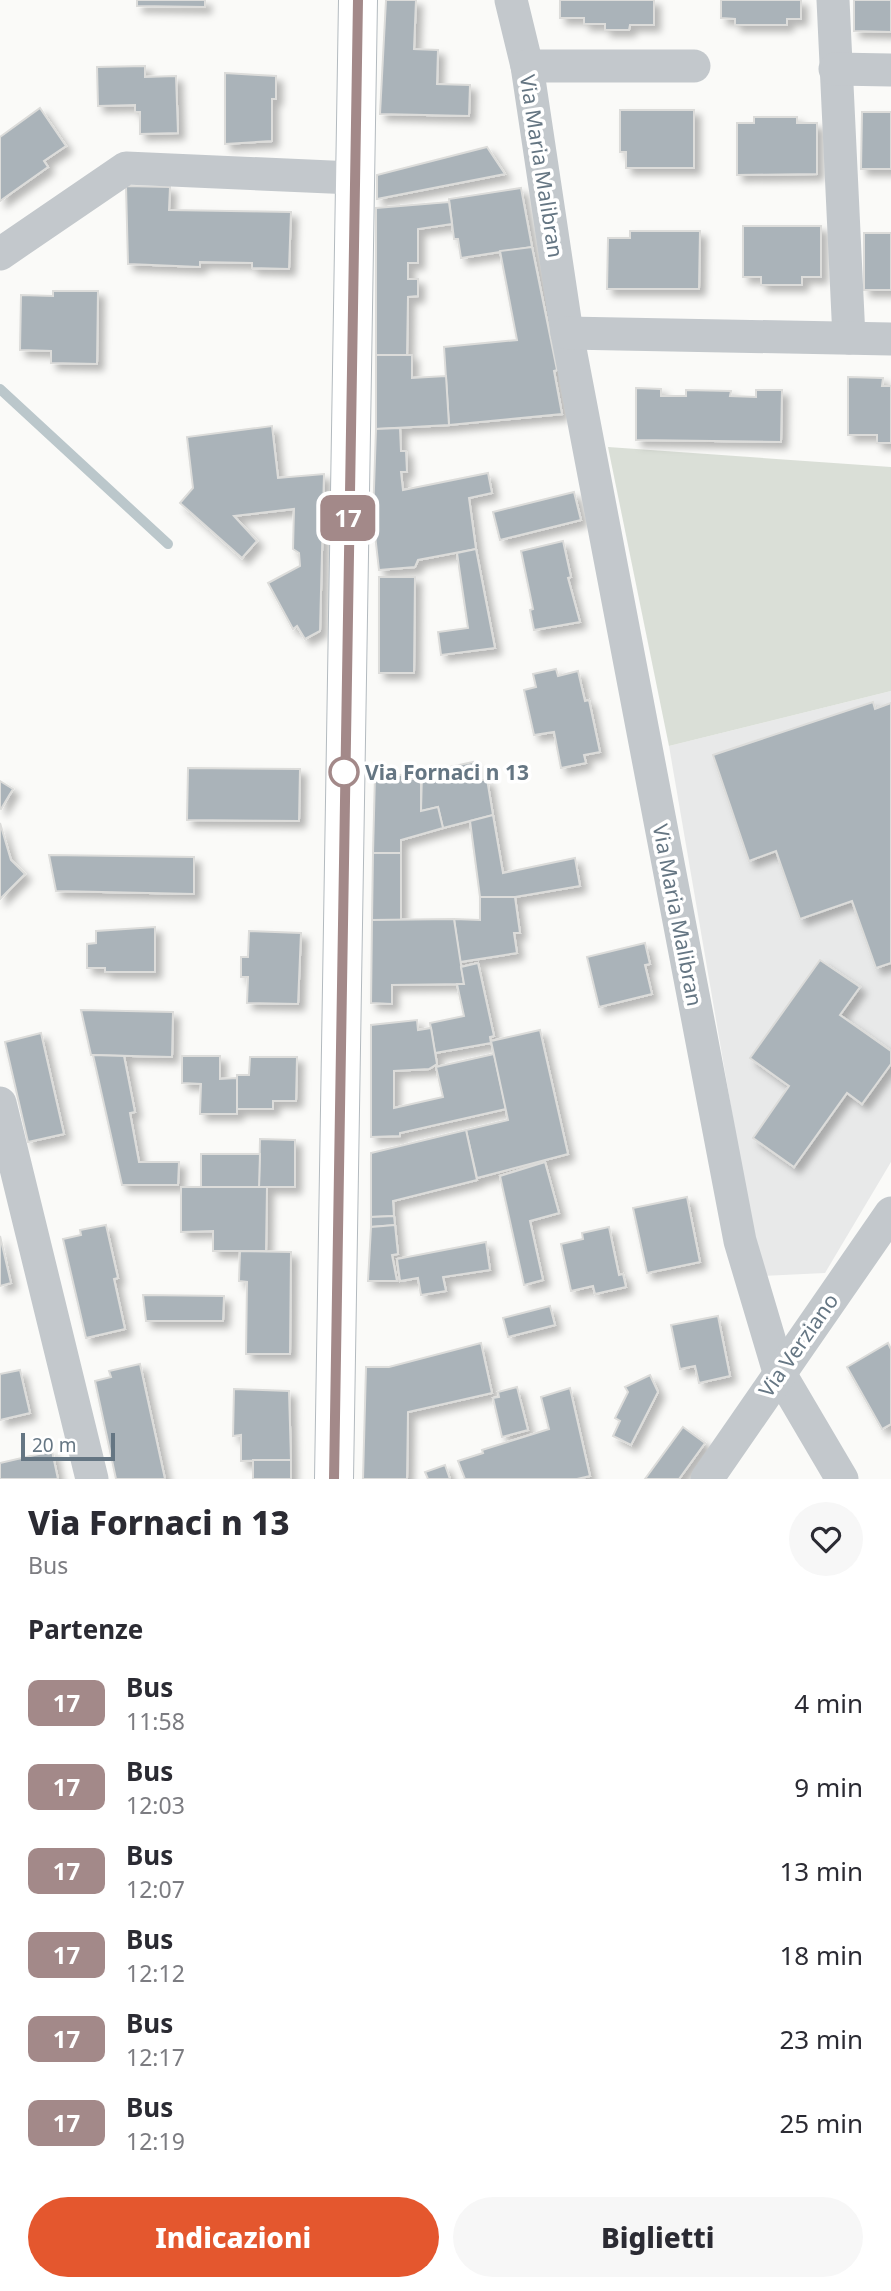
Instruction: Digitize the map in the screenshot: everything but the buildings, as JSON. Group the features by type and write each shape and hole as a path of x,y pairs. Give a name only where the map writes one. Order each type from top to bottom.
{"street":[{"path":"334,1479 353,178 358,0"},
{"name":"Via Maria Malibran","path":"511,0 527,66 567,333 740,1241 779,1372 842,1479"},
{"path":"833,0 849,338"},
{"path":"527,66 694,66"},
{"path":"835,69 891,70"},
{"path":"0,254 126,168 353,178"},
{"path":"567,333 891,338"},
{"path":"0,1103 92,1479"},
{"name":"Via Verziano","path":"707,1479 891,1213"}],"shaded area":[{"path":"608,447 891,467 891,691 669,746"},
{"path":"891,691 891,1162 825,1273 760,1276 669,746"}],"waterway":[{"path":"0,389 168,544"}],"bus line":[{"name":"17","path":"334,1479 353,178 358,0"}],"place":[{"name":"Via Fornaci n 13","path":"344,772"}]}
